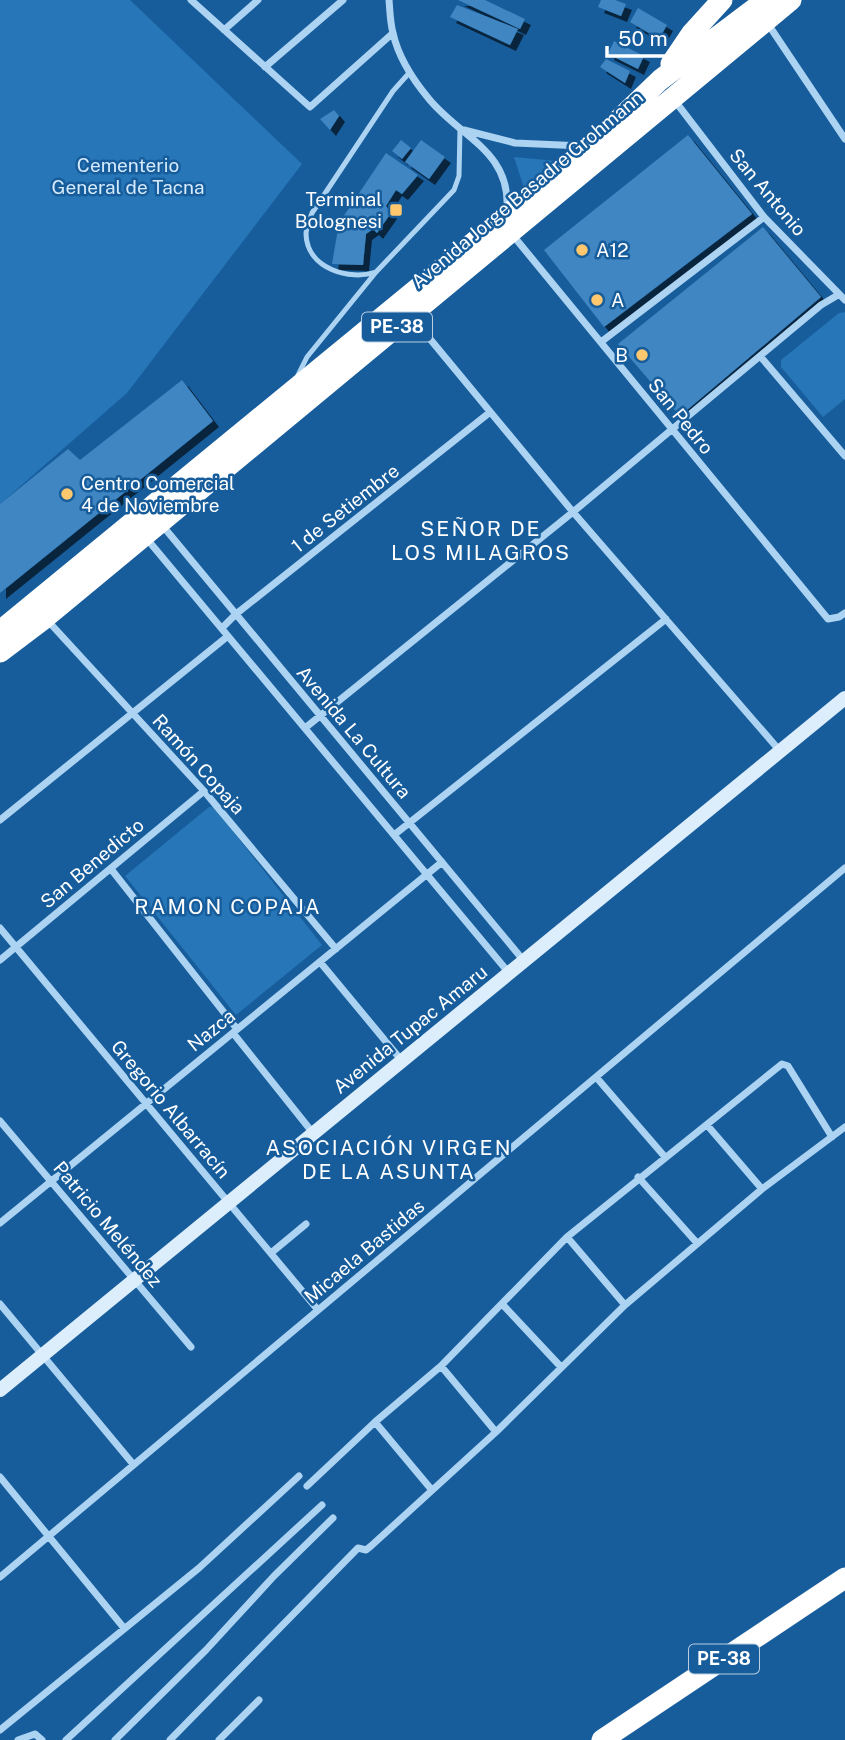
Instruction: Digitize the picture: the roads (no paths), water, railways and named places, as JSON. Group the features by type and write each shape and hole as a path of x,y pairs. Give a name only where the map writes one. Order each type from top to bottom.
{"highway":[{"path":"666,89 692,33 722,0"},
{"name":"Avenida Jorge Basadre Grohmann","path":"0,631 40,611 152,529 410,316 591,146 766,10 791,0"},
{"name":"Avenida Jorge Basadre Grohmann","path":"0,652 40,611 288,394 509,223 666,89"},
{"name":"PE-38","path":"603,1740 845,1578"}],"street":[{"path":"191,0 310,107 393,33"},
{"path":"224,30 258,0"},
{"path":"265,67 342,0"},
{"path":"389,0 393,33 410,72 430,100 488,151 500,170 507,191 509,223"},
{"path":"766,10 845,139"},
{"name":"San Antonio","path":"666,89 764,217 845,300"},
{"path":"460,129 515,143 591,146"},
{"path":"601,342 764,217"},
{"name":"San Pedro","path":"509,223 601,342 828,619 845,614"},
{"path":"305,728 573,512 821,305 838,295"},
{"path":"410,316 573,512 780,751"},
{"path":"760,356 845,456"},
{"name":"1 de Setiembre","path":"222,628 236,614 489,413"},
{"name":"Avenida La Cultura","path":"152,529 236,614 524,961"},
{"name":"Avenida La Cultura","path":"152,529 228,636 509,973"},
{"name":"Ramón Copaja","path":"40,611 204,791 335,949"},
{"path":"394,835 666,619"},
{"path":"0,820 228,636"},
{"name":"Avenida Tupac Amaru","path":"0,1390 845,698"},
{"name":"San Benedicto","path":"0,960 204,791"},
{"name":"Nazca","path":"0,1223 442,862"},
{"name":"Micaela Bastidas","path":"0,1577 845,868"},
{"path":"111,869 313,1133"},
{"name":"Gregorio Albarracín","path":"0,928 318,1310"},
{"path":"320,962 402,1061"},
{"path":"307,1486 375,1422 441,1366 567,1237 638,1177 782,1064 785,1064 832,1137"},
{"path":"596,1077 665,1157"},
{"name":"Patricio Meléndez","path":"0,1121 191,1347"},
{"path":"707,1125 762,1189"},
{"path":"170,1740 358,1548 366,1550 371,1546 496,1432 625,1305 762,1189 845,1127"},
{"path":"638,1177 697,1243"},
{"path":"271,1253 306,1224"},
{"path":"567,1237 625,1305"},
{"path":"0,1304 134,1464"},
{"path":"503,1305 561,1367"},
{"path":"441,1366 496,1432"},
{"path":"375,1422 431,1489"},
{"path":"0,1730 200,1568 299,1476"},
{"path":"0,1477 124,1628"},
{"path":"66,1740 322,1505"},
{"path":"115,1740 333,1518"},
{"path":"219,1740 259,1700"},
{"path":"18,1740 35,1734 42,1740"}],"lane":[{"path":"376,272 351,276 334,271 318,259 306,233 320,201 393,90 410,72"},
{"path":"288,394 307,357 376,272 454,190 459,176 460,129"}],"place":[{"name":"Terminal Bolognesi","path":"396,210"},
{"name":"A12","path":"582,250"},
{"name":"A","path":"597,300"},
{"name":"B","path":"642,355"},
{"name":"Centro Comercial 4 de Noviembre","path":"67,494"}],"district":[{"name":"SEÑOR DE LOS MILAGROS","path":"481,541"},
{"name":"RAMON COPAJA","path":"228,907"},
{"name":"ASOCIACIÓN VIRGEN DE LA ASUNTA","path":"389,1160"}],"park label":[{"name":"Cementerio General de Tacna","path":"128,176"}]}
